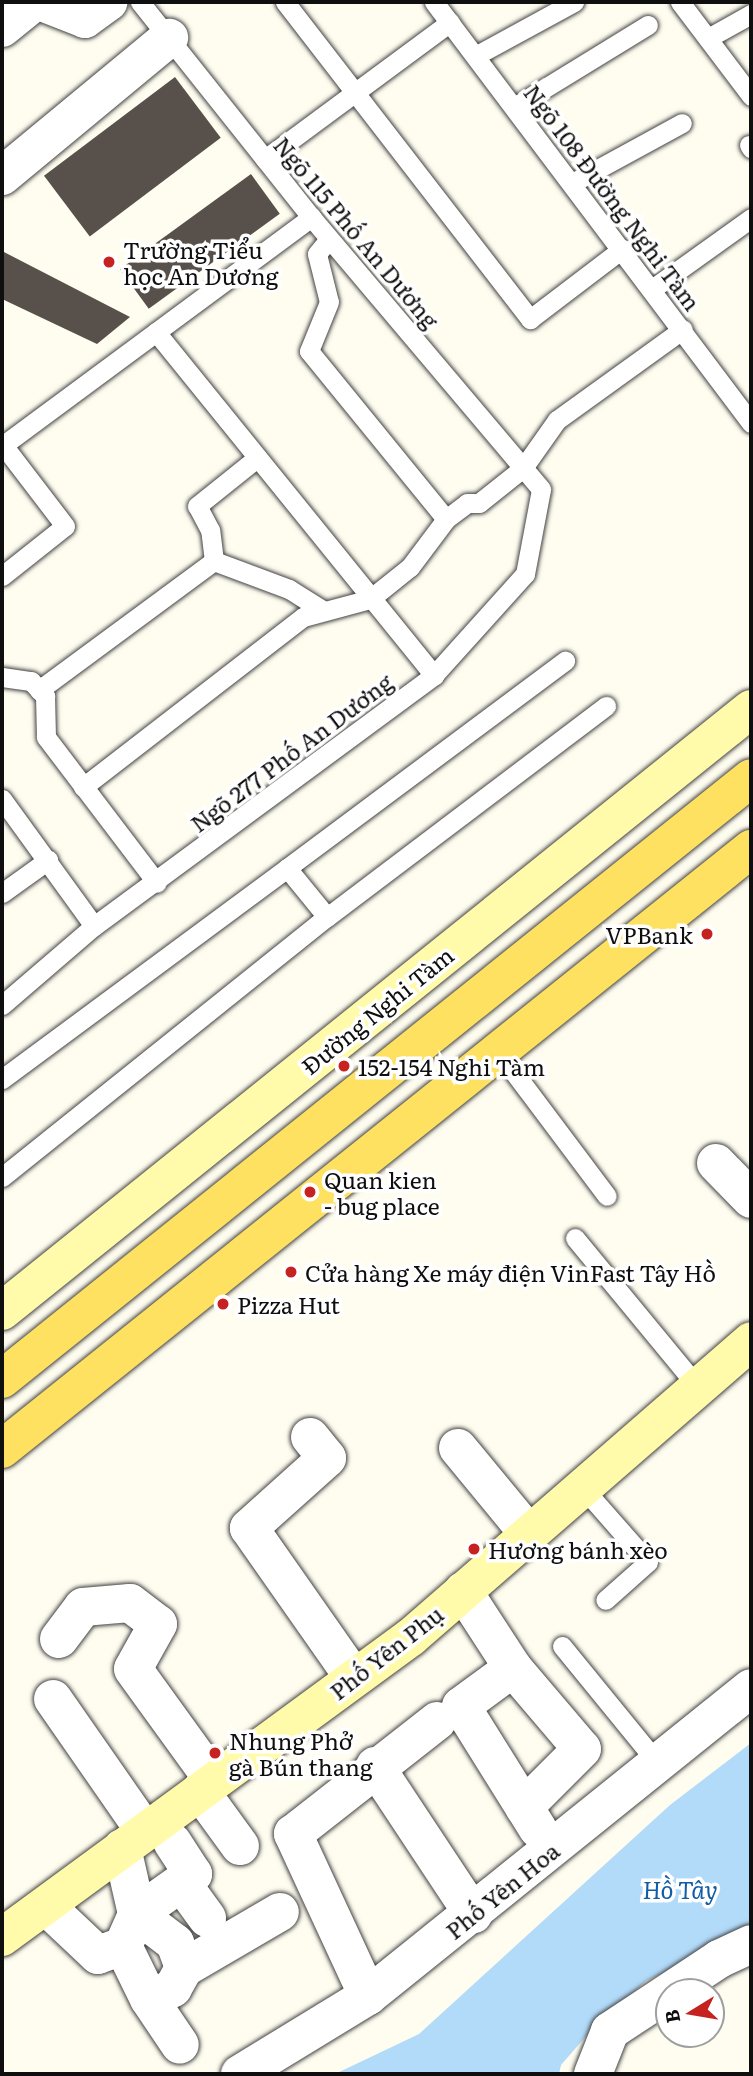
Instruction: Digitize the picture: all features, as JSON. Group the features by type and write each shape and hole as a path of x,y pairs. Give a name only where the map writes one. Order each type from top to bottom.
{"main road":[{"path":"2,1379 751,778"},
{"path":"2,1449 751,849"}],"street":[{"path":"2,28 34,2"},
{"path":"42,2 85,19 108,2"},
{"path":"2,176 169,38"},
{"name":"Đường Nghi Tàm","path":"2,1311 751,709"},
{"path":"716,1163 751,1199"},
{"name":"Phố Yên Phụ","path":"2,1937 146,1840 207,1786 354,1678 463,1591 751,1341"},
{"path":"310,1437 327,1458 249,1528 354,1678"},
{"path":"458,1448 529,1534"},
{"path":"463,1591 513,1668 582,1749 533,1820 461,1706 513,1668"},
{"path":"59,1639 83,1607 130,1604 158,1623 133,1669 207,1786 240,1846"},
{"name":"Phố Yên Hoa","path":"240,2074 368,1996 659,1765 751,1688"},
{"path":"47,1907 98,1955 193,1874 146,1840 54,1699"},
{"path":"368,1996 293,1834 375,1766 437,1721"},
{"path":"375,1766 472,1914"},
{"path":"146,1840 130,1930 149,1998 180,2045"},
{"path":"183,1885 207,1918"},
{"path":"149,1998 173,1988 184,1968 280,1912"},
{"path":"130,1930 176,1943 184,1968"},
{"path":"593,2074 610,2031 719,1959 751,1944"}],"lane":[{"name":"Ngõ 115 Phố An Dương","path":"140,2 329,239 541,489"},
{"path":"285,2 358,93 530,319 622,249"},
{"name":"Ngõ 108 Đường Nghi Tàm","path":"434,2 751,423"},
{"path":"475,55 574,2"},
{"path":"680,2 751,96"},
{"path":"708,38 751,14"},
{"path":"265,159 358,93 450,22"},
{"path":"514,107 648,25"},
{"path":"572,183 682,123"},
{"path":"2,576 65,526 3,445 311,217"},
{"path":"652,289 751,218"},
{"path":"329,239 317,254 329,302 309,351 446,519"},
{"path":"83,787 303,617 370,599 410,567 446,519 467,503 479,503 523,468 557,420 683,330"},
{"path":"156,332 433,675"},
{"path":"214,561 210,530 197,506 257,458"},
{"name":"Ngõ 277 Phố An Dương","path":"2,1005 94,926 157,883 433,675 525,574 541,489"},
{"path":"214,561 289,589 324,611"},
{"path":"39,690 214,561"},
{"path":"2,1079 565,661"},
{"path":"2,677 31,681 46,696 46,737 157,883"},
{"path":"2,1177 327,917 606,706"},
{"path":"2,799 94,926"},
{"path":"2,893 48,860"},
{"path":"287,868 327,917"},
{"path":"498,1051 607,1196"},
{"path":"575,1237 698,1387"},
{"path":"583,1488 648,1562 605,1600"},
{"path":"562,1646 659,1765"}],"water":[{"name":"Hồ Tây","path":"751,1743 751,1931 646,1981 595,2026 561,2065 559,2074 335,2074 419,2034 670,1805"}],"building":[{"path":"175,77 221,138 90,236 44,176"},
{"path":"251,174 280,214 149,309 120,269"},
{"path":"2,251 130,317 97,344 2,299"}],"place":[{"name":"Trường Tiểu học An Dương","path":"109,262"},
{"name":"VPBank","path":"707,934"},
{"name":"152-154 Nghi Tàm","path":"344,1066"},
{"name":"Quan kien - bug place","path":"310,1192"},
{"name":"Cửa hàng Xe máy điện VinFast Tây Hồ","path":"291,1272"},
{"name":"Pizza Hut","path":"223,1304"},
{"name":"Hương bánh xèo","path":"474,1549"},
{"name":"Nhung Phở gà Bún thang","path":"215,1753"}]}
